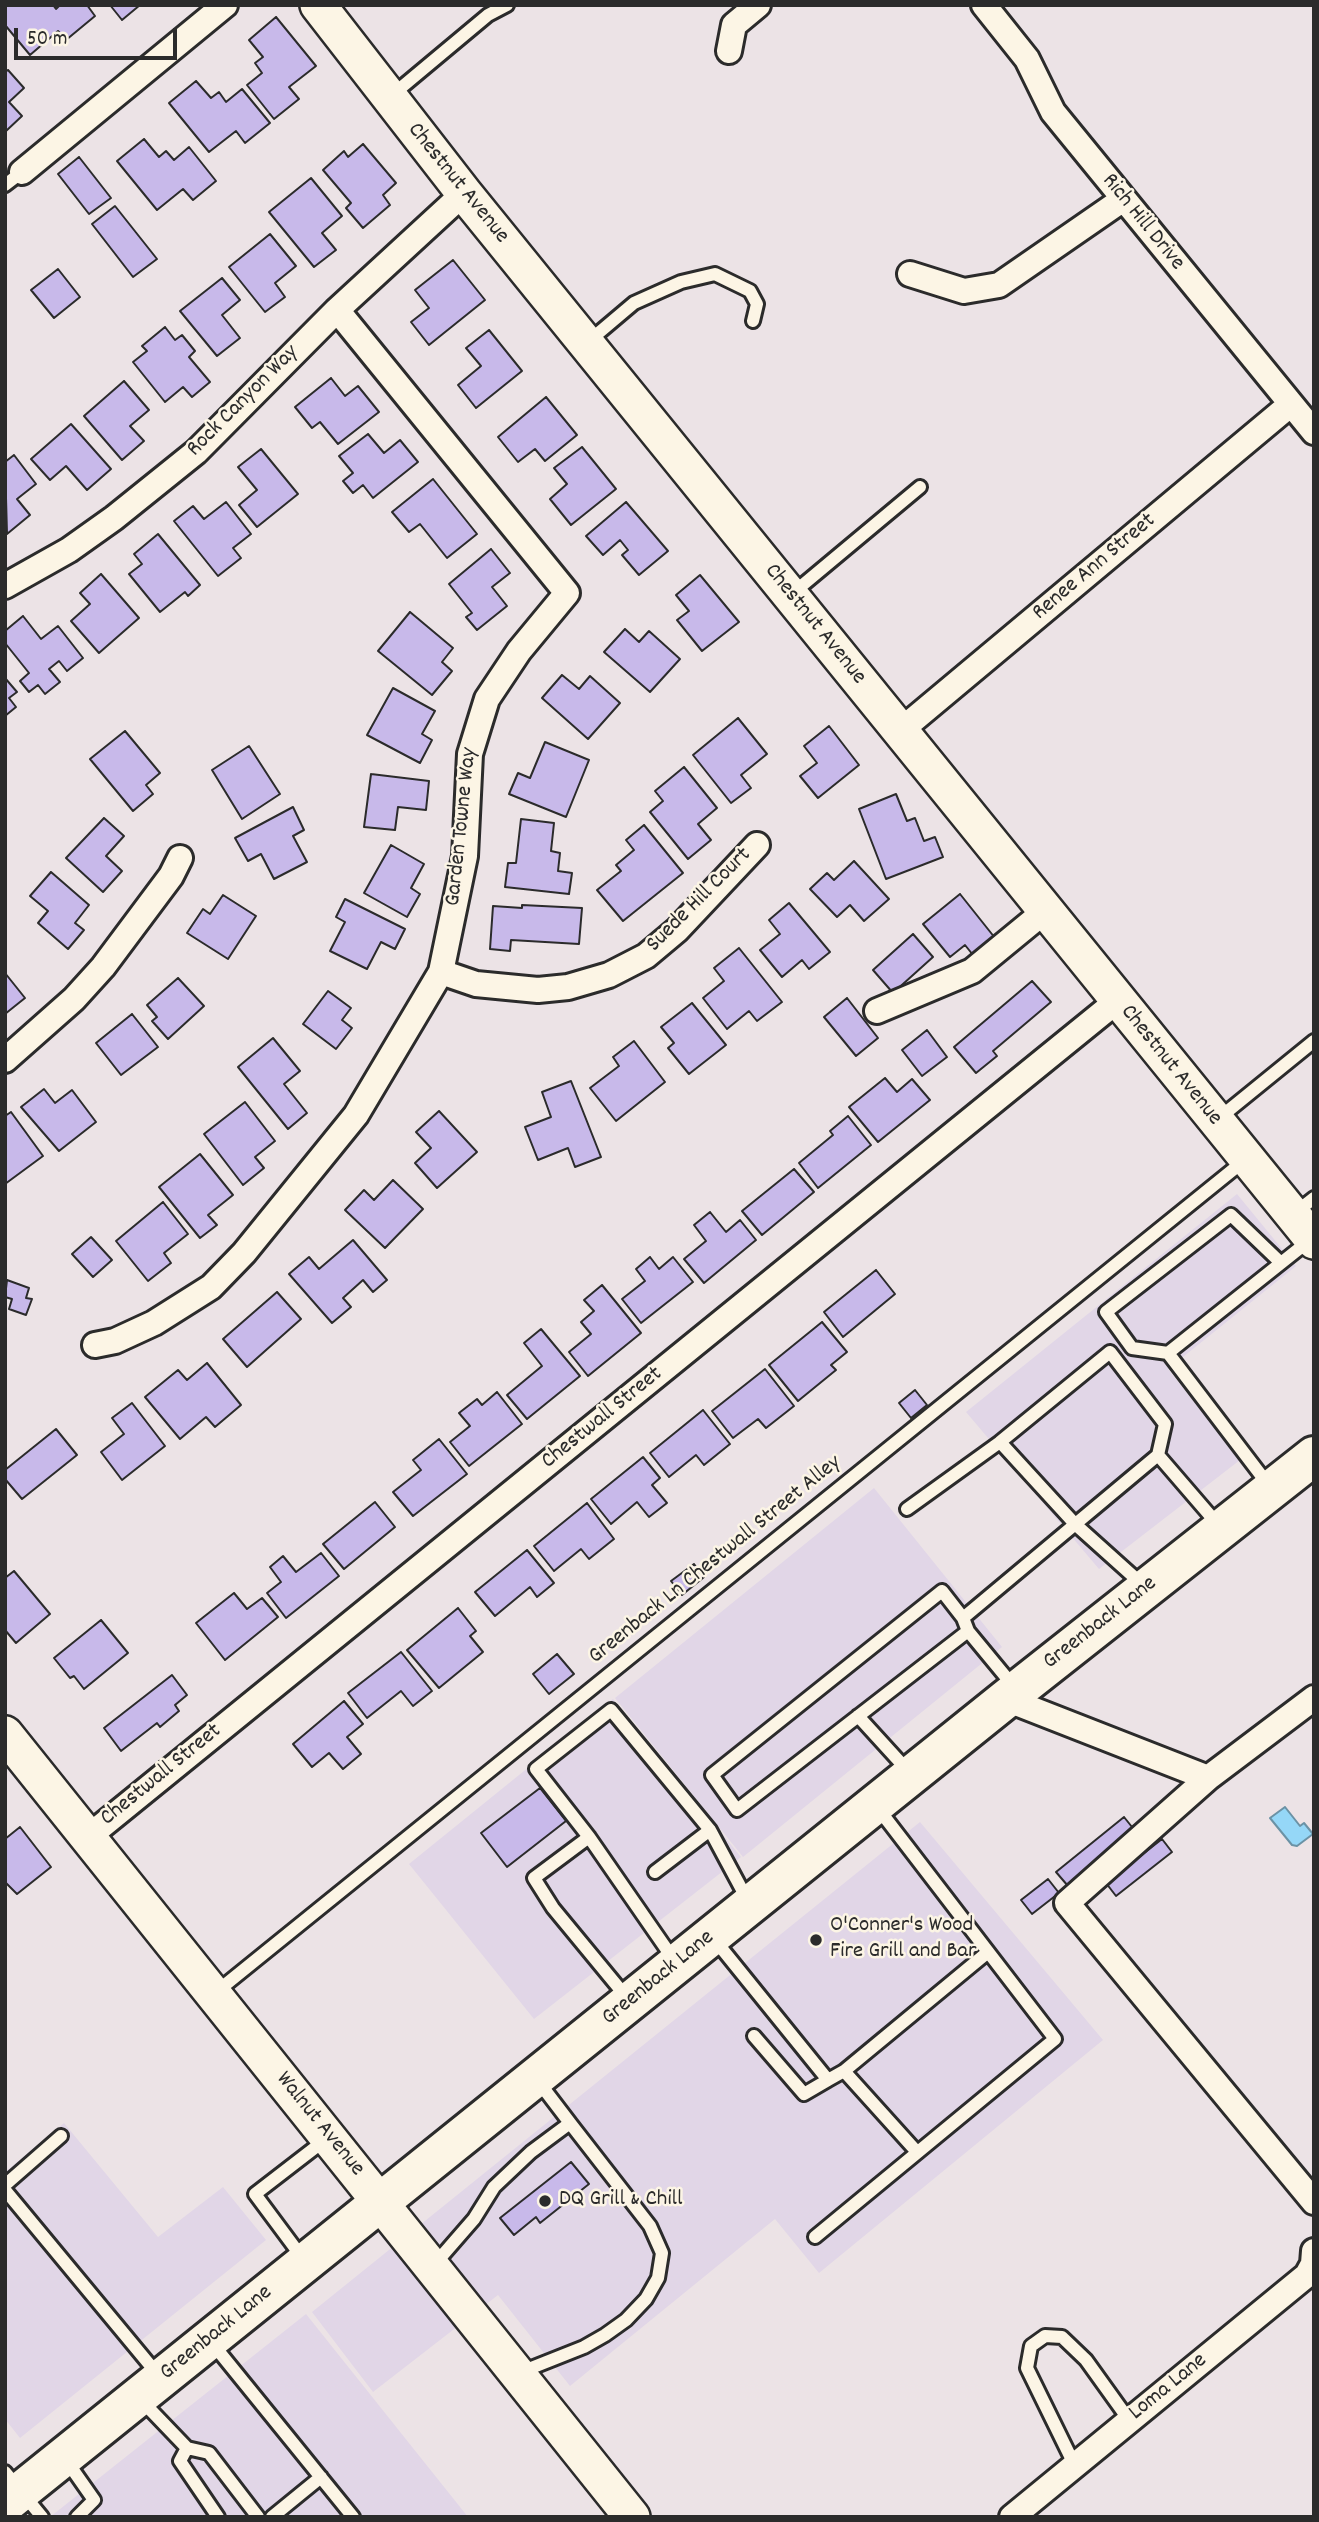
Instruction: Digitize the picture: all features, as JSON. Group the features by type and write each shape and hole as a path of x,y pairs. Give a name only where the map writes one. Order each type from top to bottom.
{"main road":[{"name":"Greenback Lane","path":"18,2496 1011,1694 1314,1456"}],"street":[{"path":"13,178 225,5"},
{"name":"Chestnut Avenue","path":"318,5 464,193 1215,1121 1246,1159 1308,1223"},
{"path":"729,51 734,25 758,5"},
{"name":"Rich Hill Drive","path":"984,5 1027,59 1053,112 1122,200 1314,432"},
{"name":"Rock Canyon Way","path":"5,586 69,550 197,452 337,310 464,193"},
{"path":"910,274 964,291 999,285 1122,200"},
{"name":"Garden Towne Way","path":"95,1345 115,1341 181,1308 211,1287 244,1253 356,1115 441,972 465,856 470,754 474,732 500,676 567,593 337,310"},
{"name":"Renee Ann Street","path":"900,731 1291,404"},
{"name":"Suede Hill Court","path":"441,972 476,984 538,990 568,987 609,975 646,956 677,930 757,845"},
{"path":"5,1060 74,999 103,967 171,876 180,858"},
{"path":"877,1011 972,971 1045,911"},
{"name":"Chestwall Street","path":"88,1837 1118,1001"},
{"path":"1011,1694 1208,1778"},
{"path":"1314,1698 1208,1778 1067,1903 1314,2202"},
{"name":"Walnut Avenue","path":"5,1734 632,2517"},
{"name":"Loma Lane","path":"1012,2517 1307,2275 1313,2264 1314,2251"}],"lane":[{"path":"388,98 488,15 507,5"},
{"path":"586,344 634,303 681,282 715,274 750,291 757,304 753,321"},
{"path":"790,596 920,487"},
{"path":"1215,1121 1314,1041"},
{"name":"Greenback Ln Chestwall Street Alley","path":"213,1995 1246,1159"},
{"path":"1272,1490 1168,1353 1132,1348 1106,1312 1231,1215 1281,1263"},
{"path":"1168,1353 1281,1263 1308,1223"},
{"path":"907,1509 1000,1442 1110,1352 1166,1424 1158,1455 963,1618"},
{"path":"1000,1442 1075,1524 1147,1589"},
{"path":"1158,1455 1222,1530"},
{"path":"968,1631 737,1810 712,1775 942,1591 963,1618 968,1631 1011,1694"},
{"path":"677,1964 589,1836 536,1769 611,1710 710,1830 750,1905"},
{"path":"859,1716 911,1775"},
{"path":"815,2237 1055,2039 875,1804"},
{"path":"655,1872 710,1830"},
{"path":"589,1836 534,1878 553,1908 631,2001"},
{"path":"711,1936 828,2080"},
{"path":"754,2036 804,2094 844,2071 988,1952"},
{"path":"844,2071 917,2152"},
{"path":"517,2374 584,2347 605,2335 639,2306 658,2278 662,2253 650,2226 536,2078"},
{"path":"432,2267 474,2219 494,2187 531,2152 570,2123"},
{"path":"61,2136 5,2187 150,2388 187,2448 209,2453 258,2517"},
{"path":"307,2263 255,2194 328,2137"},
{"path":"1075,2466 1027,2368 1031,2346 1045,2336 1062,2337 1086,2360 1129,2420"},
{"path":"210,2340 353,2517"},
{"path":"187,2448 180,2461 218,2517"},
{"path":"64,2457 94,2500 77,2517"},
{"path":"272,2517 321,2477"}],"shaded area":[{"path":"1237,1194 1296,1266 1168,1369 1240,1460 1099,1569 966,1412"},
{"path":"874,1488 1002,1647 743,1857 615,1698"},
{"path":"613,1699 741,1857 534,2019 409,1864"},
{"path":"920,1822 1103,2040 819,2273 775,2219 570,2386 498,2295 373,2392 312,2312"},
{"path":"64,2123 158,2237 223,2187 266,2240 20,2438 5,2419 5,2172"},
{"path":"306,2314 468,2517 50,2517"}],"water":[{"path":"1285,1807 1300,1826 1304,1823 1313,1834 1297,1846 1292,1845 1270,1818"}],"building":[{"path":"5,5 53,5 56,9 60,5 87,5 95,16 66,40 58,31 30,55 5,25"},
{"path":"110,5 140,5 122,20"},
{"path":"276,17 316,66 289,87 299,99 274,119 247,85 262,73 255,63 263,57 249,40"},
{"path":"8,70 24,88 9,102 22,116 6,131 5,72"},
{"path":"196,81 211,98 219,92 226,102 242,89 270,123 245,143 236,131 209,152 169,103"},
{"path":"144,139 159,157 166,151 174,160 189,147 216,181 193,200 183,189 157,210 117,161"},
{"path":"363,144 396,183 383,195 390,205 363,228 346,208 351,203 323,170 344,151 348,157"},
{"path":"79,157 111,198 89,214 58,174"},
{"path":"311,178 342,216 322,233 336,250 314,267 269,212"},
{"path":"115,206 157,259 133,277 92,224"},
{"path":"270,234 296,266 275,283 285,297 265,312 229,267"},
{"path":"453,260 485,300 429,345 411,322 429,308 415,290"},
{"path":"58,269 80,297 54,318 31,290"},
{"path":"222,278 240,300 222,315 240,338 217,356 180,311"},
{"path":"165,327 175,340 182,335 195,351 189,357 210,382 192,397 183,387 165,402 133,362 147,351 142,346"},
{"path":"489,330 522,371 476,408 458,385 481,366 466,348"},
{"path":"331,378 345,396 358,386 379,412 338,444 320,422 312,428 295,407"},
{"path":"124,381 149,410 130,426 144,441 122,460 84,416"},
{"path":"546,397 577,435 545,461 535,449 518,462 498,437"},
{"path":"71,424 111,469 87,490 66,466 50,480 31,459"},
{"path":"368,434 384,453 400,440 418,462 373,498 363,485 353,493 343,481 353,473 339,456"},
{"path":"582,447 616,489 571,525 550,499 567,484 554,468"},
{"path":"261,449 298,494 257,527 239,505 257,490 238,467"},
{"path":"14,455 36,484 17,499 30,515 7,534 5,462"},
{"path":"433,479 477,534 447,558 420,524 409,532 392,512"},
{"path":"226,502 251,534 233,548 241,558 218,576 174,521 193,506 204,519"},
{"path":"626,502 668,551 639,575 622,555 628,550 620,540 603,555 586,536"},
{"path":"158,534 200,585 188,596 185,592 160,612 129,574 142,564 134,554"},
{"path":"491,549 510,573 492,587 507,606 477,630 466,617 472,613 449,584"},
{"path":"101,574 139,618 99,653 71,621 90,604 80,593"},
{"path":"700,575 739,622 702,651 677,620 689,611 676,595"},
{"path":"410,612 453,648 442,662 452,671 432,695 378,651"},
{"path":"23,616 41,639 58,626 83,658 67,671 59,661 49,669 60,682 45,694 38,685 29,692 20,681 29,673 5,643 5,631"},
{"path":"625,629 639,642 649,631 680,659 650,692 604,652"},
{"path":"562,675 579,689 590,676 620,703 588,739 542,698"},
{"path":"5,678 17,692 9,698 16,707 5,716"},
{"path":"393,688 435,711 422,734 432,740 420,763 367,735"},
{"path":"738,718 767,754 741,775 751,788 731,803 693,755"},
{"path":"829,726 859,765 818,798 800,776 817,763 804,746"},
{"path":"125,731 160,773 146,785 153,794 133,811 90,759"},
{"path":"545,742 589,760 566,817 509,794 518,773 530,778"},
{"path":"249,746 280,794 242,819 212,770"},
{"path":"684,767 717,808 698,824 711,840 688,859 650,812 663,801 655,791"},
{"path":"371,774 429,781 426,810 398,807 395,830 364,827"},
{"path":"896,794 907,821 915,818 924,841 935,837 943,857 886,879 859,809"},
{"path":"293,807 304,830 293,836 307,862 274,879 261,854 248,861 235,838"},
{"path":"104,818 124,836 106,856 122,871 103,892 66,858"},
{"path":"521,819 554,823 551,851 560,853 558,871 572,873 569,894 505,887 508,863 516,863"},
{"path":"644,825 683,873 623,921 597,890 621,871 616,865 634,850 626,840"},
{"path":"391,845 424,864 411,888 420,894 407,917 364,893"},
{"path":"854,861 889,899 864,921 850,905 837,917 810,889 827,873 834,880"},
{"path":"51,872 89,905 75,923 84,930 68,949 38,923 48,911 30,896"},
{"path":"960,894 999,943 977,960 965,945 950,957 923,924"},
{"path":"223,895 256,916 228,959 187,933 203,909 210,914"},
{"path":"345,899 405,929 395,949 381,942 367,969 330,951 345,922 336,917"},
{"path":"789,903 830,952 809,969 802,960 782,977 760,950 780,934 769,920"},
{"path":"522,905 582,908 579,944 511,940 510,951 490,949 493,906 522,908"},
{"path":"913,934 933,957 893,993 873,970"},
{"path":"739,948 782,1002 757,1021 749,1011 727,1029 703,998 724,981 714,968"},
{"path":"5,973 25,998 5,1014"},
{"path":"178,978 204,1006 168,1039 152,1021 157,1017 147,1005"},
{"path":"1032,981 1051,1002 993,1051 997,1056 976,1073 954,1047"},
{"path":"328,991 351,1008 342,1020 352,1028 336,1049 303,1024"},
{"path":"847,998 878,1038 856,1056 824,1017"},
{"path":"692,1003 726,1045 689,1074 668,1048 674,1043 661,1027"},
{"path":"132,1014 158,1047 121,1075 96,1043"},
{"path":"927,1030 947,1057 922,1076 902,1050"},
{"path":"273,1038 300,1071 284,1084 307,1113 288,1129 238,1067"},
{"path":"634,1041 665,1082 616,1121 590,1088 619,1066 613,1057"},
{"path":"885,1078 897,1092 912,1079 930,1100 878,1142 849,1107"},
{"path":"571,1081 601,1157 575,1167 568,1148 538,1160 525,1127 551,1117 542,1092"},
{"path":"44,1089 55,1103 72,1090 96,1122 59,1151 21,1107"},
{"path":"245,1102 275,1141 255,1157 264,1168 243,1185 204,1134"},
{"path":"439,1111 477,1152 437,1188 415,1163 431,1148 416,1132"},
{"path":"11,1112 43,1156 5,1184 5,1116"},
{"path":"848,1116 871,1145 818,1188 799,1163 833,1135 830,1131"},
{"path":"200,1154 233,1195 208,1215 217,1225 200,1238 159,1187"},
{"path":"794,1169 814,1192 762,1235 742,1211"},
{"path":"393,1180 423,1209 385,1248 345,1210 364,1190 374,1200"},
{"path":"163,1202 188,1234 164,1253 171,1263 148,1281 116,1241"},
{"path":"710,1212 726,1232 740,1220 756,1240 704,1283 684,1259 706,1241 694,1225"},
{"path":"91,1237 112,1260 93,1277 72,1254"},
{"path":"353,1240 387,1280 373,1292 363,1280 343,1298 351,1307 332,1323 289,1274 309,1257 319,1269"},
{"path":"650,1257 659,1269 673,1257 693,1282 641,1323 622,1299 645,1281 636,1269"},
{"path":"876,1270 895,1294 843,1337 824,1312"},
{"path":"7,1280 29,1288 26,1298 32,1299 26,1315 9,1309 12,1299 5,1297"},
{"path":"602,1285 641,1333 588,1376 569,1352 591,1334 581,1322 594,1311 584,1300"},
{"path":"277,1292 301,1319 247,1367 223,1339"},
{"path":"822,1322 847,1352 831,1365 836,1370 798,1401 769,1365"},
{"path":"541,1329 580,1376 527,1419 507,1395 542,1366 524,1343"},
{"path":"207,1363 241,1405 215,1427 206,1417 180,1439 145,1397 178,1370 187,1380"},
{"path":"765,1369 794,1406 766,1428 758,1419 733,1438 712,1411"},
{"path":"915,1390 927,1405 911,1418 899,1403"},
{"path":"497,1392 522,1424 469,1466 450,1442 470,1426 459,1413 477,1399 482,1405"},
{"path":"132,1403 165,1446 122,1480 101,1452 124,1434 112,1418"},
{"path":"703,1410 730,1444 704,1465 696,1455 669,1477 650,1453"},
{"path":"56,1429 77,1455 22,1499 5,1479 5,1470"},
{"path":"439,1439 467,1474 413,1516 393,1492 421,1470 413,1460"},
{"path":"643,1457 660,1478 652,1485 667,1503 649,1517 637,1502 611,1524 591,1499"},
{"path":"375,1502 395,1527 344,1569 323,1544"},
{"path":"587,1503 614,1539 589,1559 581,1549 554,1571 534,1546"},
{"path":"527,1550 554,1583 537,1597 530,1587 495,1616 475,1592"},
{"path":"321,1553 339,1576 286,1618 267,1593 281,1582 270,1567 283,1556 296,1572"},
{"path":"694,1564 704,1577 682,1595 671,1581"},
{"path":"14,1571 50,1614 16,1643 5,1630 5,1578"},
{"path":"234,1593 247,1609 262,1598 278,1617 225,1660 196,1623"},
{"path":"458,1608 476,1631 470,1636 483,1652 439,1688 407,1650"},
{"path":"101,1620 128,1653 84,1689 74,1676 70,1678 54,1658"},
{"path":"401,1652 432,1691 413,1706 401,1691 367,1718 348,1693"},
{"path":"557,1654 574,1674 549,1694 533,1674"},
{"path":"172,1675 187,1695 175,1705 179,1711 160,1727 157,1723 121,1751 104,1728"},
{"path":"344,1701 363,1724 347,1737 361,1754 343,1769 329,1753 312,1767 293,1744"},
{"path":"540,1788 566,1821 507,1867 481,1833"},
{"path":"1124,1817 1136,1832 1068,1886 1056,1872"},
{"path":"20,1827 51,1867 17,1894 5,1882 5,1839"},
{"path":"1162,1839 1172,1852 1116,1896 1106,1883"},
{"path":"1048,1879 1059,1893 1032,1914 1021,1900"},
{"name":"DQ Grill & Chill","path":"571,2162 589,2184 540,2223 536,2217 514,2235 500,2218"}],"place":[{"name":"O'Conner's Wood Fire Grill and Bar","path":"816,1940"},
{"name":"DQ Grill & Chill","path":"545,2201"}]}
